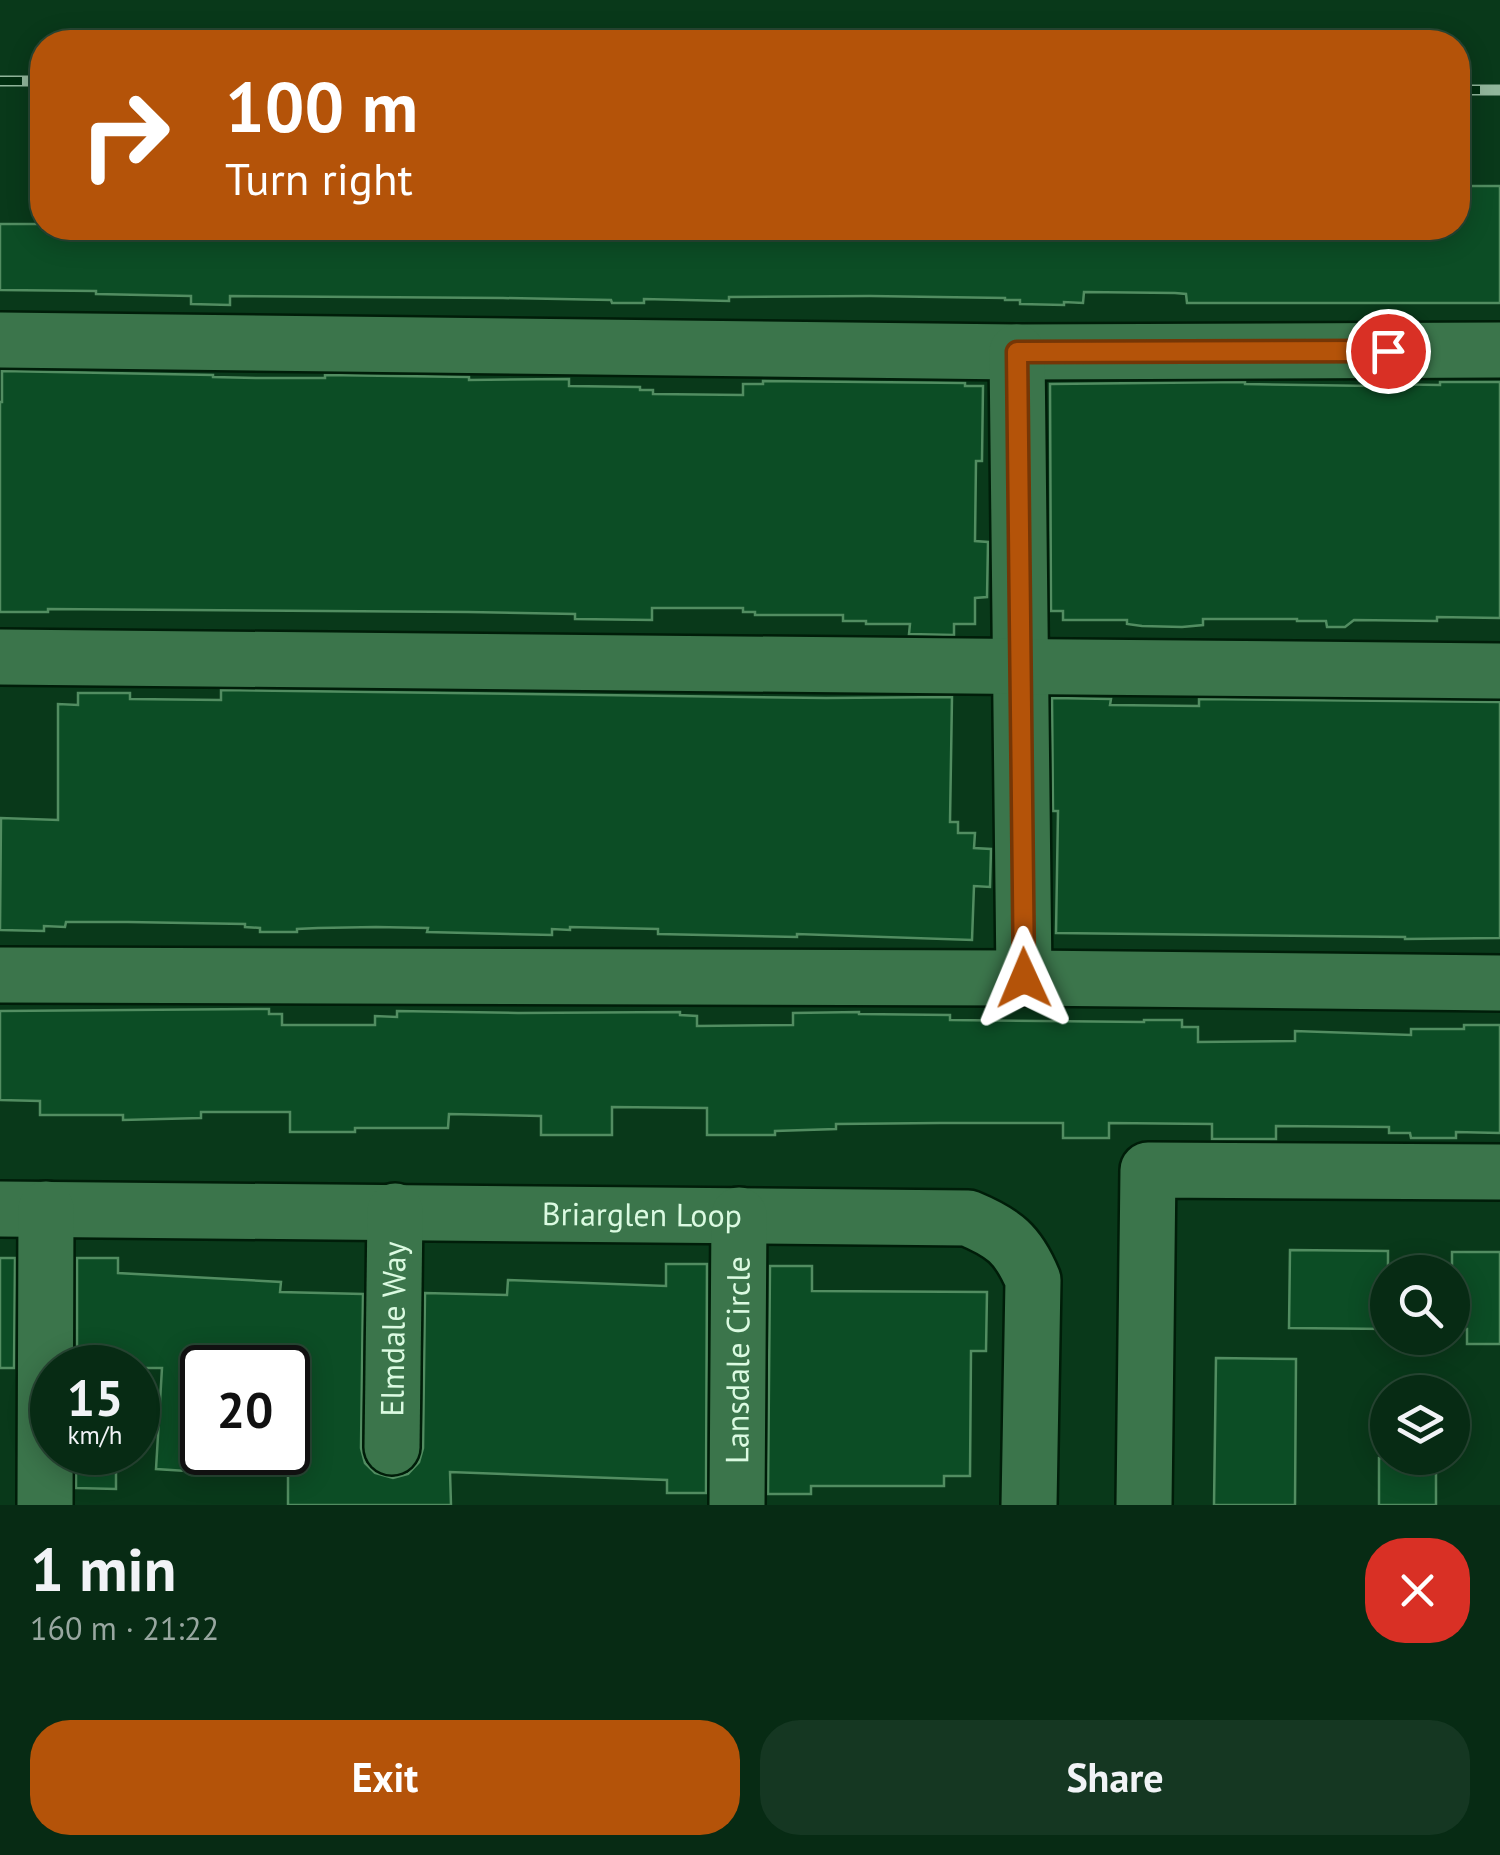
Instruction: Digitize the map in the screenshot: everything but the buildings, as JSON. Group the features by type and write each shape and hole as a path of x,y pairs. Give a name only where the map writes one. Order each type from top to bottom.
{"street":[{"path":"0,340 1017,352 1500,350"},
{"path":"1017,352 1024,978"},
{"path":"0,656 1500,672"},
{"path":"0,974 1500,983"},
{"path":"1144,1505 1148,1170 1500,1172"},
{"path":"23,1209 45,1505"},
{"name":"Briarglen Loop","path":"23,1209 968,1218 992,1228 1014,1244 1032,1280 1029,1505"},
{"name":"Elmdale Way","path":"392,1446 395,1211"},
{"name":"Lansdale Circle","path":"737,1505 738,1215"}],"railway":[{"path":"0,81 30,81"},
{"path":"1470,90 1500,90"}],"route":[{"path":"1024,978 1017,352 1388,351"}]}
